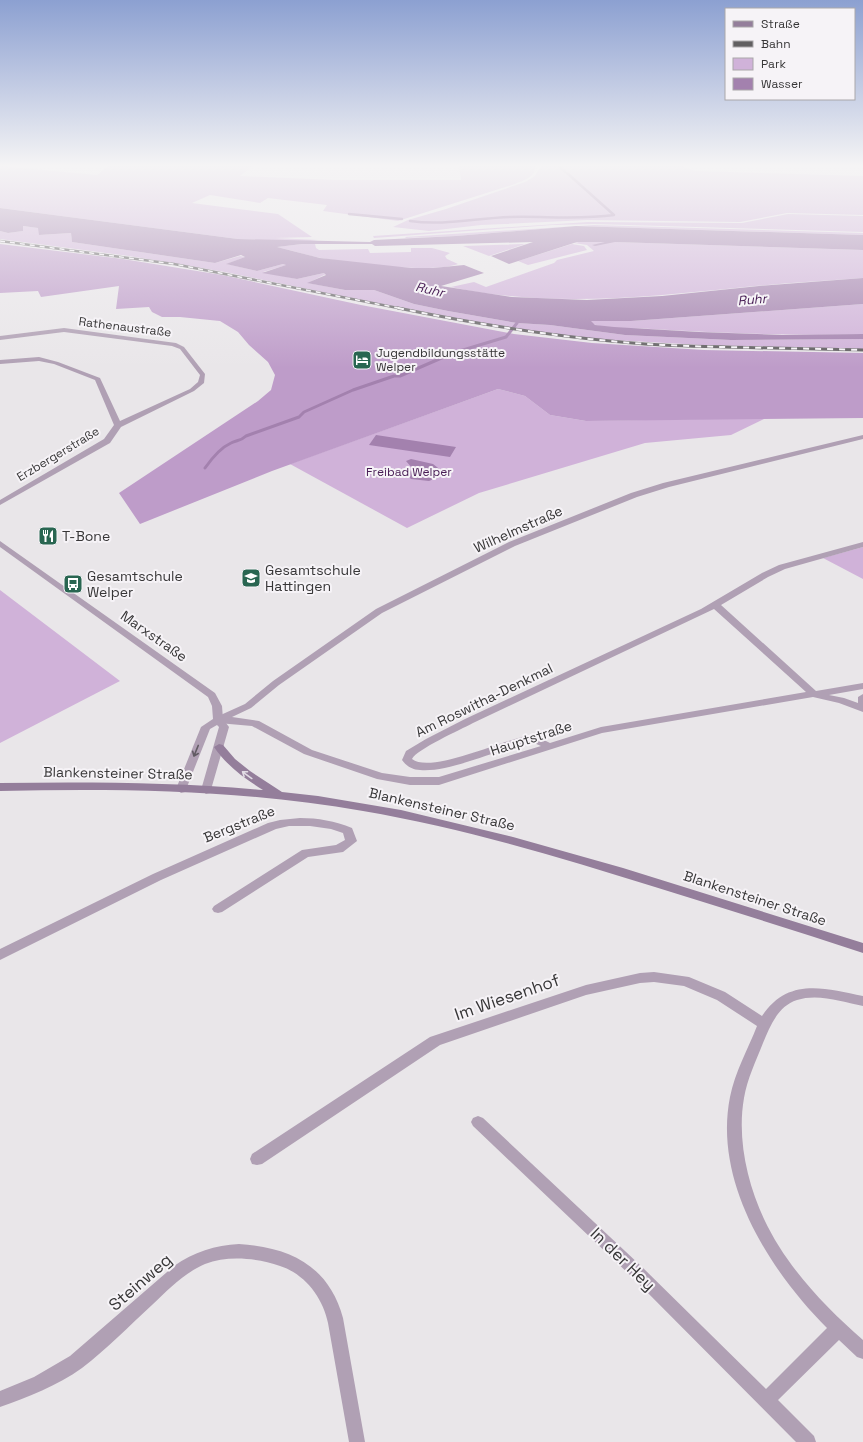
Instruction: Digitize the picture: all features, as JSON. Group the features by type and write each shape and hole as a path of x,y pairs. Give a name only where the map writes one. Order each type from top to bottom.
{"main road":[{"path":"219,747 227,758 245,774 280,795"},
{"name":"Blankensteiner Straße","path":"0,787 100,785 181,788 280,795 362,806 490,834 569,856 863,948"}],"street":[{"name":"Rathenaustraße","path":"0,338 67,330 163,342 180,347 202,372 203,378 201,383 192,390 118,425"},
{"name":"Erzbergerstraße","path":"0,362 39,359 56,363 98,379 118,425 107,441 0,503"},
{"name":"Wilhelmstraße","path":"218,720 248,706 276,683 379,611 512,544 620,500 666,485 863,437"},
{"name":"Marxstraße","path":"0,543 205,689 215,700 218,720 224,727 206,790"},
{"name":"Am Roswitha-Denkmal","path":"549,747 541,740 533,738 438,765 420,767 413,765 407,760 410,753 469,721 631,646 715,605 747,584 782,567 863,544"},
{"path":"715,605 724,611 815,696 842,700 863,709 863,697"},
{"name":"Hauptstraße","path":"218,720 255,723 308,752 381,776 410,781 439,781 601,730 815,696 826,692 863,686"},
{"path":"181,788 206,727 218,720"},
{"name":"Bergstraße","path":"0,955 156,877 272,826 289,821 335,826 348,831 351,841 346,847 306,853 218,909"},
{"name":"Im Wiesenhof","path":"257,1159 435,1041 586,990 640,978 654,977 685,980 721,996 764,1024"},
{"path":"863,1001 814,992 799,993 786,998 771,1010 764,1024 737,1098 736,1113 736,1147 742,1176 763,1230 779,1258 838,1329 863,1351"},
{"name":"In der Hey","path":"478,1122 636,1271 808,1442"},
{"name":"Steinweg","path":"0,1399 22,1391 75,1362 103,1340 166,1282 187,1265 202,1258 218,1254 250,1252 282,1258 302,1268 314,1279 332,1308 337,1327 357,1442"},
{"path":"766,1400 838,1329"}],"green space":[{"path":"0,233 39,233 39,235 71,233 72,242 215,263 240,256 245,257 227,264 257,271 283,264 287,265 263,272 297,279 324,273 326,274 308,283 345,290 374,290 414,304 517,323 550,325 625,335 731,340 863,339 863,349 702,345 595,339 516,330 225,272 129,256 0,239"},
{"path":"194,233 307,233 312,237 275,238 318,240 302,242 238,239"},
{"path":"415,233 438,233 374,238 373,236"},
{"path":"462,233 488,233 456,236 405,237"},
{"path":"809,233 863,233 863,235"},
{"path":"584,241 863,250 863,278 598,299 524,297 451,287 474,282 486,287 554,263 557,260 594,251 587,245 574,243"},
{"path":"315,244 316,248 319,250 368,249 370,253 411,252 411,248 432,248 450,253 445,256 447,259 458,264 446,267 430,268 391,267 321,258 276,247"},
{"path":"523,244 525,244 489,256 463,246"},
{"path":"572,244 584,246 587,250 528,265 518,261"},
{"path":"863,304 863,334 810,335 730,333 611,328 591,323 591,321 631,321"},
{"name":"Freibad Welper","path":"498,389 525,396 550,415 586,421 766,418 731,435 645,443 479,493 407,528 290,464"},
{"path":"863,547 863,579 823,558"},
{"path":"0,590 120,681 0,743"}],"shaded area":[{"path":"0,244 123,259 222,275 361,305 514,334 592,343 704,350 863,353 863,418 586,421 550,415 525,396 498,389 272,471 140,524 119,493 258,401 271,390 275,375 268,362 249,345 238,332 220,321 180,317 162,317 152,312 149,307 116,309 119,286 41,297 38,291 0,293"}],"water":[{"path":"39,233 66,233 39,235"},
{"name":"Ruhr","path":"71,233 194,233 238,239 370,242 374,240 488,233 809,233 863,235 863,250 615,242 595,246 592,245 605,242 577,242 509,264 491,256 533,242 375,246 372,244 302,244 277,247 320,258 411,268 433,268 464,265 484,273 441,286 512,297 587,300 662,296 759,286 863,278 863,304 631,321 591,321 595,325 614,327 699,332 782,335 863,334 863,339 731,340 625,335 550,325 517,323 414,304 374,290 345,290 307,283 326,275 324,273 297,279 262,273 286,265 283,264 257,271 226,264 245,257 241,255 215,263 72,242"},
{"path":"376,435 456,447 450,457 369,445"},
{"path":"411,459 433,464 442,471 441,476 429,481 411,479 408,476 412,468 406,461"}],"waterway":[{"path":"205,468 220,450 246,436 299,417 304,412 353,390 394,376 400,376 453,353 506,337 517,323"}],"railway":[{"path":"0,241 174,264 403,309"},
{"path":"398,308 464,321 596,340 688,346 863,350"}],"place":[{"name":"Jugendbildungsstätte Welper","path":"362,360"},
{"name":"T-Bone","path":"48,536"},
{"name":"Gesamtschule Hattingen","path":"251,578"},
{"name":"Gesamtschule Welper","path":"73,584"}]}
